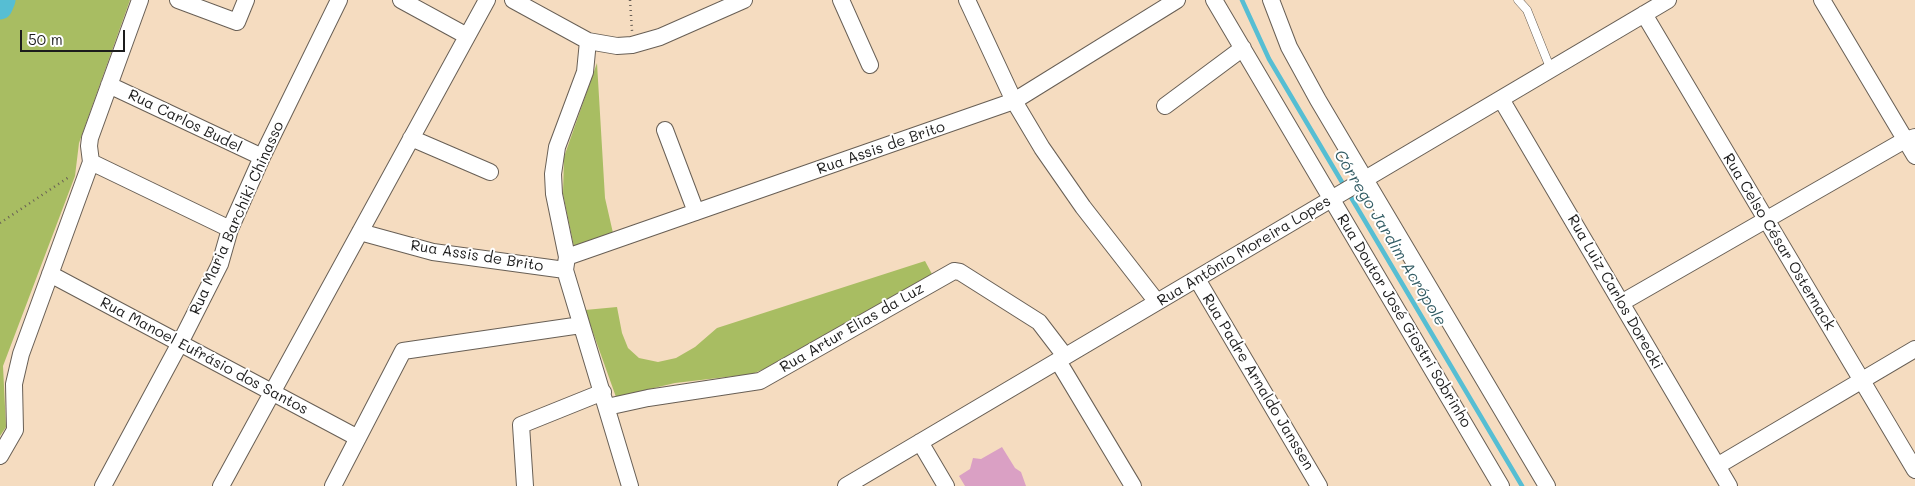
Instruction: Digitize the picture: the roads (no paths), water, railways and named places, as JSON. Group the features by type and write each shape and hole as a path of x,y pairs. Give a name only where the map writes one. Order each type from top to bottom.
{"street":[{"path":"0,456 15,430 14,384 16,369 91,162 90,138 140,0"},
{"path":"178,0 237,22 246,0"},
{"name":"Rua Maria Barchiki Chinasso","path":"103,486 180,344 220,264 230,229 262,157 339,0"},
{"path":"401,0 467,36"},
{"path":"221,486 487,0"},
{"path":"513,0 588,41 617,46 632,45 660,37 739,1"},
{"path":"841,0 870,65"},
{"path":"966,0 1014,101 1042,148 1068,186 1157,302"},
{"name":"Rua Assis de Brito","path":"360,232 433,252 566,263 696,212 1014,101 1176,0"},
{"name":"Rua Doutor José Giostri Sobrinho","path":"1214,0 1501,486"},
{"path":"1271,0 1278,22 1298,64 1547,486"},
{"name":"Rua Antônio Moreira Lopes","path":"846,486 1668,0"},
{"path":"1822,0 1910,138 1915,156"},
{"name":"Rua Celso César Osternack","path":"1644,14 1915,470"},
{"path":"588,41 584,72 560,135 554,158 554,194 566,263 581,325 630,486"},
{"path":"1165,106 1242,48"},
{"name":"Rua Carlos Budel","path":"109,85 262,157"},
{"name":"Rua Luiz Carlos Dorecki","path":"1501,99 1729,486"},
{"path":"665,130 696,212"},
{"path":"411,138 490,172"},
{"path":"1621,303 1910,138"},
{"path":"91,162 230,229"},
{"name":"Rua Artur Elias da Luz","path":"605,400 648,398 760,381 954,270 1039,322 1062,359"},
{"name":"Rua Manoel Eufrásio dos Santos","path":"50,274 358,438"},
{"name":"Rua Padre Arnaldo Janssen","path":"1197,279 1319,486"},
{"path":"333,486 403,351 581,325"},
{"path":"1717,466 1915,349"},
{"path":"1062,359 1133,486"},
{"path":"525,486 521,425 605,400"},
{"path":"920,442 946,486"}],"lane":[{"path":"1518,0 1526,10 1551,70"}],"waterway":[{"path":"0,7 3,0"},
{"name":"Córrego Jardim Acrópole","path":"1242,0 1269,59 1522,486"}]}
